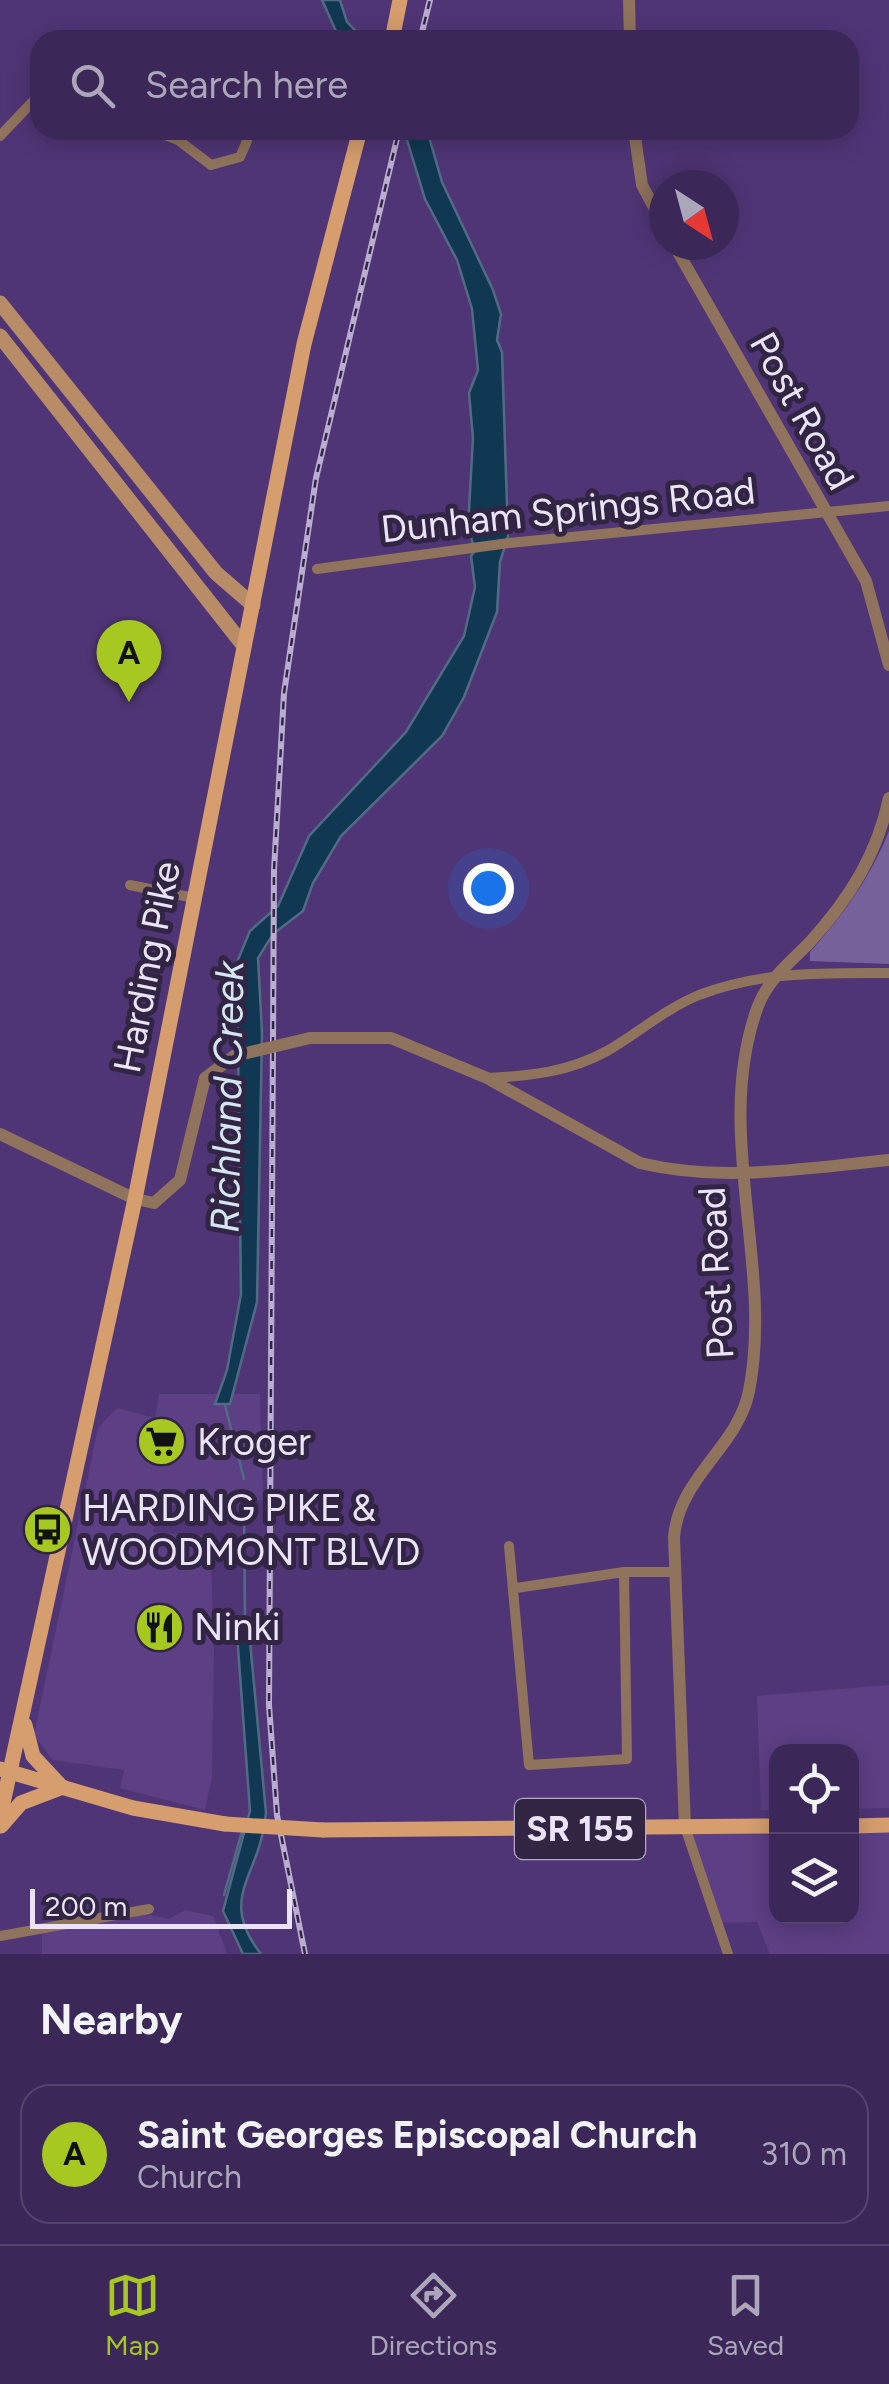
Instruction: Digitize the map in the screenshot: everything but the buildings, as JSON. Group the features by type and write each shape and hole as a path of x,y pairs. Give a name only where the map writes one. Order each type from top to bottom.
{"main road":[{"path":"394,30 400,0"},
{"name":"Harding Pike","path":"0,1816 6,1770 24,1717 134,1199 304,344 357,140"},
{"path":"0,303 216,574 253,605"},
{"path":"0,336 244,646"},
{"path":"46,394 62,382"},
{"path":"116,483 134,470"},
{"path":"165,544 182,531"},
{"path":"0,1827 21,1803 64,1787 33,1756 24,1717"},
{"name":"SR 155","path":"6,1770 133,1808 192,1820 323,1830 769,1826"},
{"path":"859,1826 889,1825"}],"street":[{"path":"629,0 630,30"},
{"path":"0,136 30,104"},
{"path":"178,140 211,166 240,157 248,140"},
{"path":"635,140 642,184 649,197"},
{"name":"Post Road","path":"682,260 866,581 889,665"},
{"name":"Dunham Springs Road","path":"316,570 509,543 889,506"},
{"name":"Post Road","path":"684,1827 675,1572 679,1507 692,1482 735,1425 749,1395 756,1337 740,1174 750,1030 760,1001 777,973 810,942 870,863 889,798"},
{"path":"130,885 194,898"},
{"path":"487,1078 544,1075 573,1065 606,1051 696,996 777,973 889,973"},
{"path":"0,1134 134,1199 154,1203 176,1188 202,1083 215,1067 234,1056 310,1038 390,1038 487,1078 640,1163 688,1173 740,1174 889,1160"},
{"path":"508,1546 516,1588 529,1765 627,1759 624,1572"},
{"path":"516,1588 624,1572 675,1572"},
{"path":"684,1827 728,1954"},
{"path":"0,1936 149,1908"}],"shaded area":[{"path":"889,831 889,964 810,961 810,952 855,895"},
{"path":"159,1394 260,1394 263,1500 157,1506 153,1532 210,1536 214,1651 212,1777 205,1810 120,1788 124,1770 53,1760 34,1735 98,1428 117,1408 155,1418"},
{"path":"889,1685 889,1808 859,1809 859,1744 769,1744 769,1810 761,1810 757,1696"},
{"path":"889,1825 889,1954 770,1954 757,1922 719,1923 685,1827 769,1826 769,1924 859,1924 859,1826"},
{"path":"185,1910 213,1916 227,1954 42,1954 42,1933 141,1913 169,1919"}],"water":[{"path":"322,0 340,0 347,22 355,30 336,30"},
{"path":"407,140 430,140 442,182 501,314 497,340 502,352 508,536 500,562 497,612 464,697 442,736 341,836 313,883 303,911 273,934 258,958 262,1033 257,1302 230,1404 215,1404 227,1370 241,1294 237,962 250,931 278,906 309,836 406,732 464,636 475,587 471,556 475,551 468,527 473,438 469,393 478,370 472,309 457,260 425,199"},
{"path":"236,1620 248,1620 266,1813 263,1835 241,1901 242,1917 261,1954 243,1954 223,1911 250,1811"}],"waterway":[{"name":"Richland Creek","path":"225,1405 244,1479"},
{"name":"Richland Creek","path":"244,1507 245,1619"},
{"name":"Richland Creek","path":"224,1895 242,1831"}],"railway":[{"path":"422,30 430,0"},
{"path":"305,1954 277,1815 269,1705 274,870 284,693 316,478 397,140"}],"place":[{"name":"Saint Georges Episcopal Church","path":"129,702"},
{"name":"Kroger","path":"162,1442"},
{"name":"HARDING PIKE & WOODMONT BLVD","path":"47,1530"},
{"name":"Ninki","path":"159,1627"}]}
